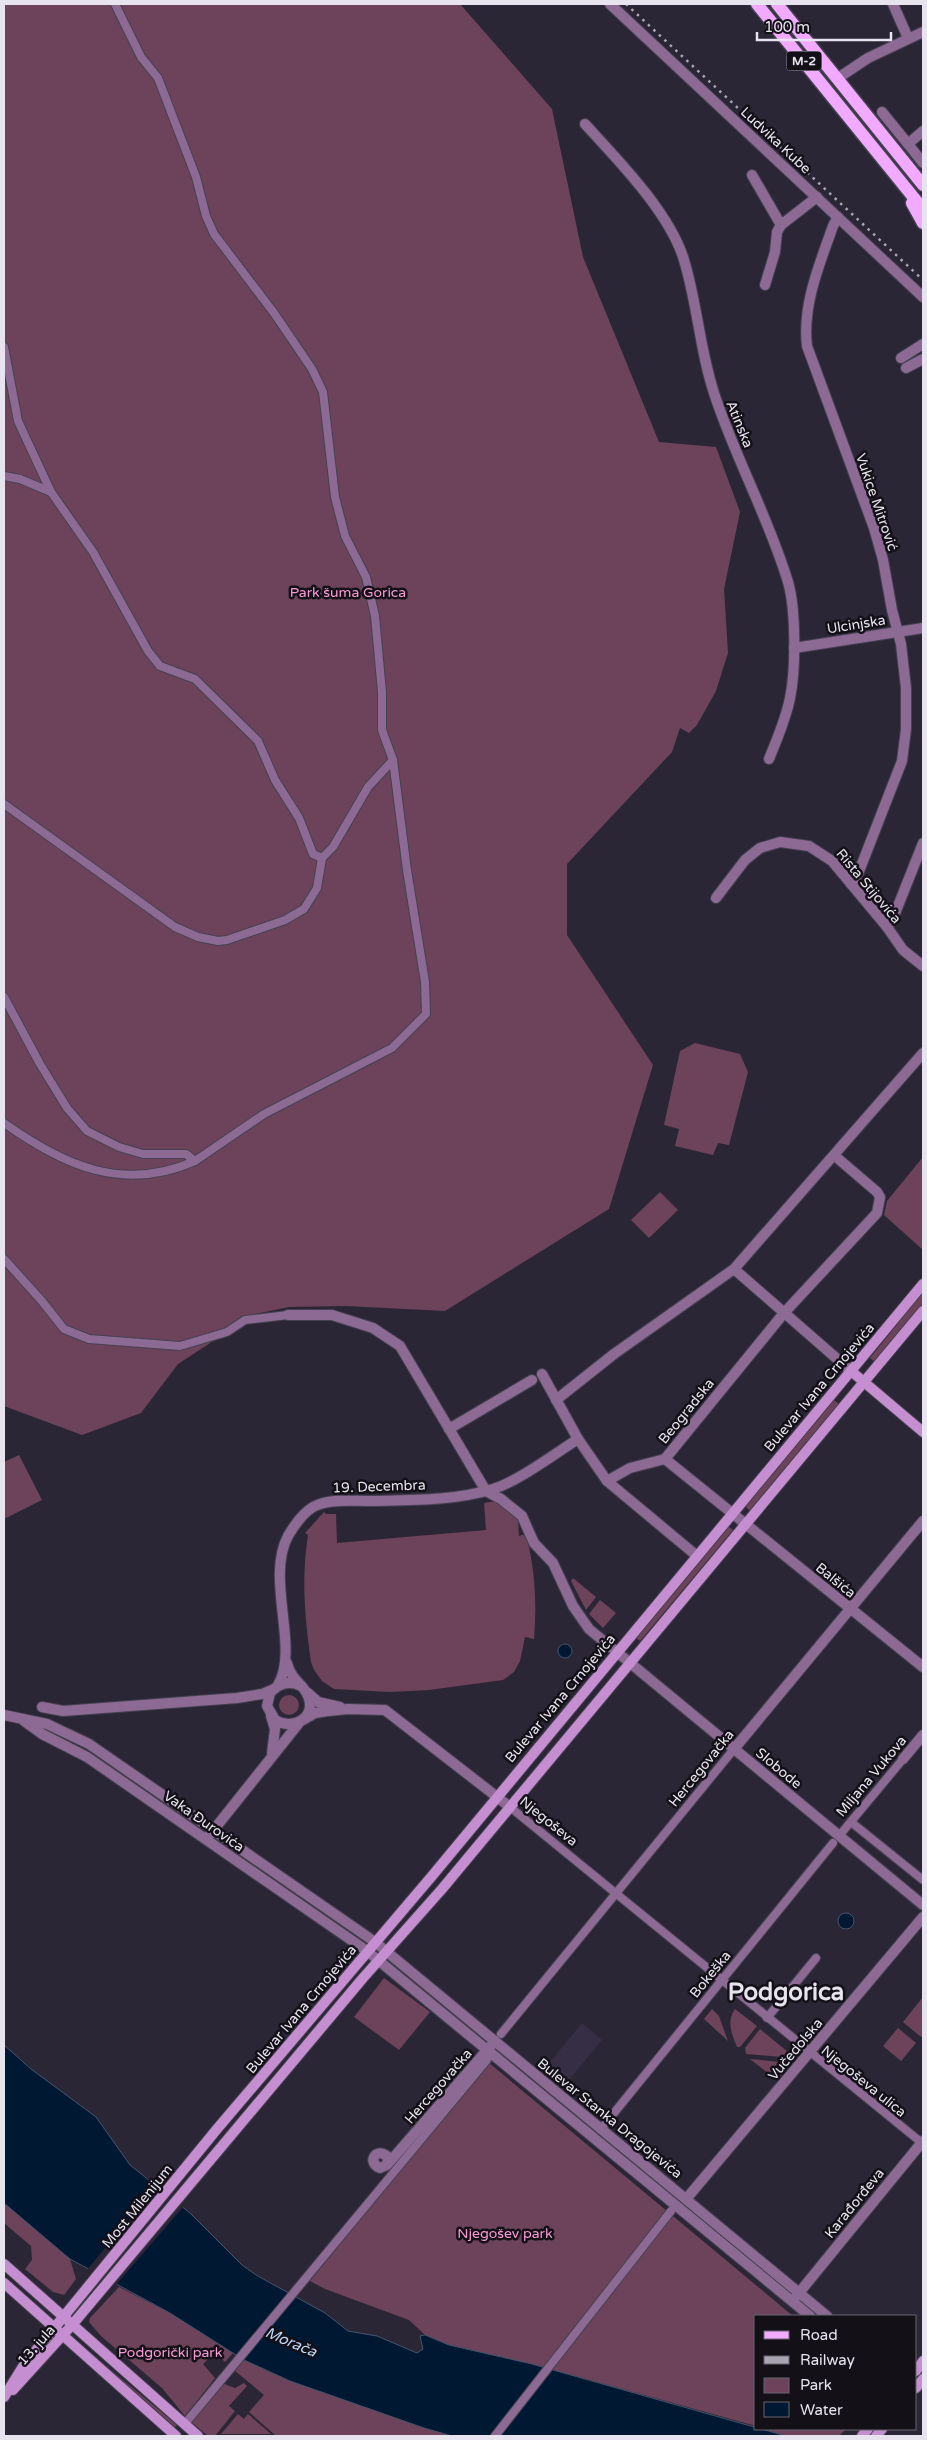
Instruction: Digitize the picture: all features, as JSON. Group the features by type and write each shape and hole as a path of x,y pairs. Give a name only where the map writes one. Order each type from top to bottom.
{"main road":[{"name":"M-2","path":"757,4 923,209"},
{"name":"M-2","path":"777,4 921,181"},
{"path":"906,190 923,223"},
{"name":"Bulevar Ivana Crnojevića","path":"217,2129 923,1284"},
{"name":"Bulevar Ivana Crnojevića","path":"227,2138 510,1807 923,1311"},
{"path":"851,1370 923,1432"},
{"name":"Most Milenijum","path":"78,2299 217,2129"},
{"name":"Most Milenijum","path":"87,2307 227,2138"},
{"path":"4,2264 198,2436"},
{"path":"4,2283 176,2436"},
{"name":"13. jula","path":"4,2398 24,2365 78,2299"},
{"name":"13. jula","path":"4,2398 87,2307"}],"street":[{"path":"4,1123 29,1140 70,1162 110,1175 178,1169 196,1161 264,1114 392,1048 426,1014 425,982 406,870 393,760 382,730 382,692 375,616 366,577 345,536 335,496 323,392 312,369 274,313 214,234 206,216 196,177 158,78 141,58 115,4"},
{"name":"Ludvika Kube","path":"610,4 923,297"},
{"path":"893,4 908,38"},
{"path":"838,78 868,58 923,32"},
{"path":"882,112 923,163"},
{"name":"Atinska","path":"585,124 656,206 672,232 684,258 696,304 705,368 788,582 794,648 790,697 769,759"},
{"path":"908,144 923,132"},
{"path":"752,175 781,225"},
{"path":"764,285 775,252 777,232 781,225 817,197"},
{"name":"Vukice Mitrović","path":"838,217 831,232 813,287 807,317 807,346 874,528 883,560 906,688 904,752 858,874 851,884"},
{"path":"901,358 923,344"},
{"path":"4,347 18,421 51,492 93,552 148,651 160,666 195,679 258,741 281,791 290,800 299,818 313,854 322,858"},
{"path":"906,368 923,359"},
{"path":"4,476 51,492"},
{"name":"Ulcinjska","path":"794,648 923,628"},
{"path":"4,804 175,927 205,938 227,940 295,916 304,908 318,888 322,858 333,847 368,787 393,760"},
{"name":"Rista Stijovića","path":"716,898 749,855 766,845 780,842 802,844 820,852 832,861 887,926 903,950 923,966"},
{"path":"887,926 894,916 923,843"},
{"path":"4,997 44,1071 67,1108 87,1130 119,1147 143,1154 186,1154 196,1161"},
{"path":"556,1400 614,1354 734,1269 836,1156 923,1053"},
{"name":"Beogradska","path":"732,1514 665,1459 784,1313 877,1213 880,1197 877,1192 836,1156"},
{"path":"4,1260 41,1300 64,1329 89,1339 180,1346 227,1332 245,1320 288,1315 332,1315 373,1328 400,1346 486,1491 522,1516 534,1543 552,1563 585,1624 600,1640 617,1652"},
{"path":"734,1269 851,1370"},
{"path":"542,1374 578,1439 607,1481 697,1556"},
{"path":"449,1429 532,1380"},
{"name":"19. Decembra","path":"276,1687 284,1671 285,1656 281,1591 282,1554 291,1532 309,1510 325,1502 410,1500 486,1491 503,1485 578,1439"},
{"path":"607,1481 630,1468 665,1459"},
{"name":"Balšića","path":"732,1514 923,1667"},
{"name":"Hercegovačka","path":"386,2158 401,2147 487,2055 498,2038 923,1521"},
{"name":"Slobode","path":"617,1652 734,1749 836,1839 923,1906"},
{"name":"19. Decembra","path":"285,1656 290,1675 303,1689"},
{"path":"42,1707 63,1711 237,1698 258,1695 289,1683 303,1689 321,1703 348,1709"},
{"path":"272,1754 275,1733 268,1698 276,1687"},
{"path":"301,1721 310,1705 303,1689"},
{"path":"237,1698 256,1702 283,1724 301,1721 318,1713 348,1709"},
{"name":"Njegoševa","path":"348,1709 381,1709 389,1712 497,1796 722,1981"},
{"name":"Vaka Đurovića","path":"4,1715 47,1724 89,1744 375,1942"},
{"name":"Vaka Đurovića","path":"21,1719 42,1734 86,1757 367,1951"},
{"name":"Vaka Đurovića","path":"212,1830 272,1754 301,1721"},
{"name":"Miljana Vukova","path":"836,1839 923,1735"},
{"path":"851,1822 923,1880"},
{"path":"206,1839 212,1830"},
{"name":"Bokeška","path":"601,2129 836,1839"},
{"name":"Vučedolska","path":"686,2198 923,1917"},
{"name":"Bulevar Stanka Dragojevića","path":"375,1942 498,2038 601,2129 826,2315"},
{"name":"Bulevar Stanka Dragojevića","path":"367,1951 487,2055 594,2138 809,2315"},
{"path":"767,2018 816,1958"},
{"name":"Njegoševa ulica","path":"722,1981 923,2143"},
{"path":"188,2420 337,2241 487,2055"},
{"path":"594,2138 601,2129"},
{"name":"Karađorđeva","path":"791,2301 923,2143"},
{"path":"494,2436 561,2354 671,2211"}],"shaded area":[{"path":"582,2023 602,2040 564,2086 544,2069"}],"green space":[{"name":"Park šuma Gorica","path":"4,4 460,4 552,109 583,257 659,442 716,447 740,512 724,589 728,653 716,691 697,725 689,733 680,728 672,752 567,864 567,935 653,1065 609,1209 445,1311 346,1306 289,1307 241,1317 227,1332 178,1364 141,1413 82,1435 4,1406"},
{"path":"695,1043 740,1054 748,1072 729,1145 718,1143 713,1155 675,1146 679,1129 664,1125 680,1051"},
{"path":"923,1157 923,1250 884,1215 887,1201"},
{"path":"660,1192 678,1210 649,1238 631,1220"},
{"path":"923,1292 923,1303 875,1362 870,1358"},
{"path":"834,1400 839,1404 750,1511 745,1506"},
{"path":"19,1455 42,1500 4,1519 4,1462"},
{"path":"497,1501 518,1519 519,1536 526,1534 533,1573 535,1599 534,1639 525,1637 520,1661 514,1672 503,1680 429,1690 390,1692 334,1689 322,1681 311,1662 304,1583 308,1535 305,1533 324,1512 326,1514 336,1514 337,1543 486,1530 484,1503"},
{"path":"728,1526 733,1530 640,1641 635,1637"},
{"path":"573,1578 596,1597 586,1610 571,1581"},
{"path":"600,1600 616,1613 603,1628 589,1614"},
{"path":"285,1695 293,1695 299,1701 299,1709 293,1715 285,1715 279,1709 279,1701"},
{"path":"384,1978 430,2012 399,2050 354,2017"},
{"path":"923,1997 923,2034 921,2037 903,2022"},
{"path":"712,2009 719,2016 728,2041 704,2019"},
{"path":"735,2009 757,2026 740,2047 737,2047 733,2038 730,2023"},
{"path":"898,2028 916,2043 901,2061 883,2046"},
{"path":"760,2029 794,2058 746,2054 745,2048"},
{"path":"750,2059 791,2063 777,2080"},
{"name":"Njegošev park","path":"488,2062 792,2315 754,2315 754,2425 532,2364 449,2345 425,2335 409,2320 325,2289 310,2281"},
{"path":"4,2203 70,2259 76,2279 64,2295 53,2292 25,2269 32,2260 31,2246 4,2223"},
{"name":"Podgorički park","path":"119,2287 170,2313 233,2353 225,2362 215,2352 203,2364 215,2378 185,2416 162,2388 101,2336 89,2322 90,2318"},
{"path":"81,2345 177,2425 175,2427 82,2348"},
{"name":"Podgorički park","path":"244,2360 290,2381 452,2436 276,2436 249,2412 264,2395 234,2370"},
{"path":"222,2383 235,2388 244,2383 247,2386 229,2406 235,2411 215,2436 208,2436 189,2420"},
{"path":"238,2414 244,2419 248,2414 271,2434 221,2434"},
{"path":"767,2430 845,2430 839,2436 786,2436"}],"water":[{"path":"562,1644 568,1644 572,1651 568,1658 562,1658 558,1654 558,1648"},
{"path":"846,1913 854,1921 846,1929 838,1921"},
{"name":"Morača","path":"4,2045 31,2069 96,2117 130,2165 190,2213 242,2265 256,2275 325,2313 348,2331 377,2336 417,2353 423,2349 420,2336 425,2335 449,2345 532,2364 754,2427 754,2430 765,2430 786,2436 452,2436 424,2428 290,2381 244,2360 170,2313 70,2259 4,2203"}],"pier":[{"path":"158,2185 184,2206 114,2287 86,2271"}],"railway":[{"path":"626,4 923,280"}],"district":[{"name":"Podgorica","path":"786,1992"}]}
